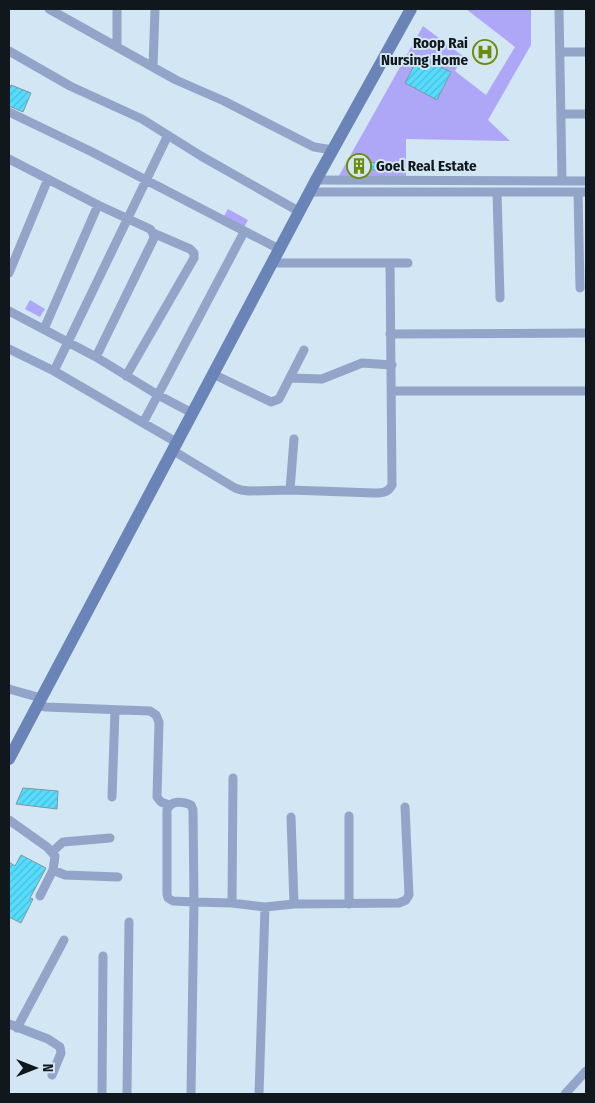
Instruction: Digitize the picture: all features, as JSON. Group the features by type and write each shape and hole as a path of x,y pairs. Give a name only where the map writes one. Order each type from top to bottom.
{"street":[{"path":"49,9 176,80 224,101 314,147 333,150"},
{"path":"116,47 117,9"},
{"path":"153,68 155,9"},
{"path":"9,759 212,374 316,180 411,9"},
{"path":"559,9 562,181"},
{"path":"9,51 70,86 142,119 201,156 300,212"},
{"path":"560,52 586,52"},
{"path":"9,112 92,152 280,249"},
{"path":"561,114 586,114"},
{"path":"54,371 66,342 168,135"},
{"path":"9,159 194,253 194,258 126,376"},
{"path":"9,273 48,179"},
{"path":"316,180 586,181"},
{"path":"310,192 582,192 580,288"},
{"path":"497,192 500,298"},
{"path":"44,329 98,205"},
{"path":"143,423 244,232"},
{"path":"96,357 154,238 153,233"},
{"path":"273,263 408,263"},
{"path":"9,349 54,371 143,423 235,488 249,491 386,492 392,485 390,263"},
{"path":"9,310 96,357 158,396 192,413"},
{"path":"390,334 586,333"},
{"path":"212,374 271,402 279,400 304,350"},
{"path":"290,378 322,379 362,363 392,365"},
{"path":"392,391 586,391"},
{"path":"290,490 294,439"},
{"path":"9,689 39,701 46,707 150,711 156,714 159,722 158,797 162,802 169,805"},
{"path":"112,797 115,710"},
{"path":"232,903 233,778"},
{"path":"191,1094 194,902 193,810 191,805 186,803 172,802 169,805 167,810 168,898 174,901 194,902 232,903 265,907 294,904 399,903 406,900 409,895 406,808"},
{"path":"349,816 349,904"},
{"path":"291,818 294,904"},
{"path":"9,820 55,856 53,870 40,896"},
{"path":"52,852 63,842 110,838"},
{"path":"53,870 65,875 118,877"},
{"path":"259,1094 265,907"},
{"path":"127,1094 128,922"},
{"path":"52,1075 61,1053 60,1046 48,1039 13,1026 64,940"},
{"path":"102,1094 103,956"},
{"path":"565,1094 586,1071"}],"shaded area":[{"path":"466,9 531,9 531,45 488,120 510,141 406,139 406,181 336,181 423,26 464,57 455,71 486,95 515,47"},
{"path":"228,209 248,220 243,229 223,218"},
{"path":"30,300 45,309 40,317 25,309"}],"building":[{"path":"419,56 451,72 437,100 405,83"},
{"path":"11,85 31,93 23,112 9,106 9,90"},
{"path":"352,162 400,163 400,171 347,169"},
{"path":"23,788 58,791 57,809 16,804"},
{"path":"21,855 46,868 30,898 33,899 21,923 9,917 9,862 15,866"}],"place":[{"name":"Roop Rai Nursing Home","path":"485,52"},
{"name":"Goel Real Estate","path":"359,166"}]}
